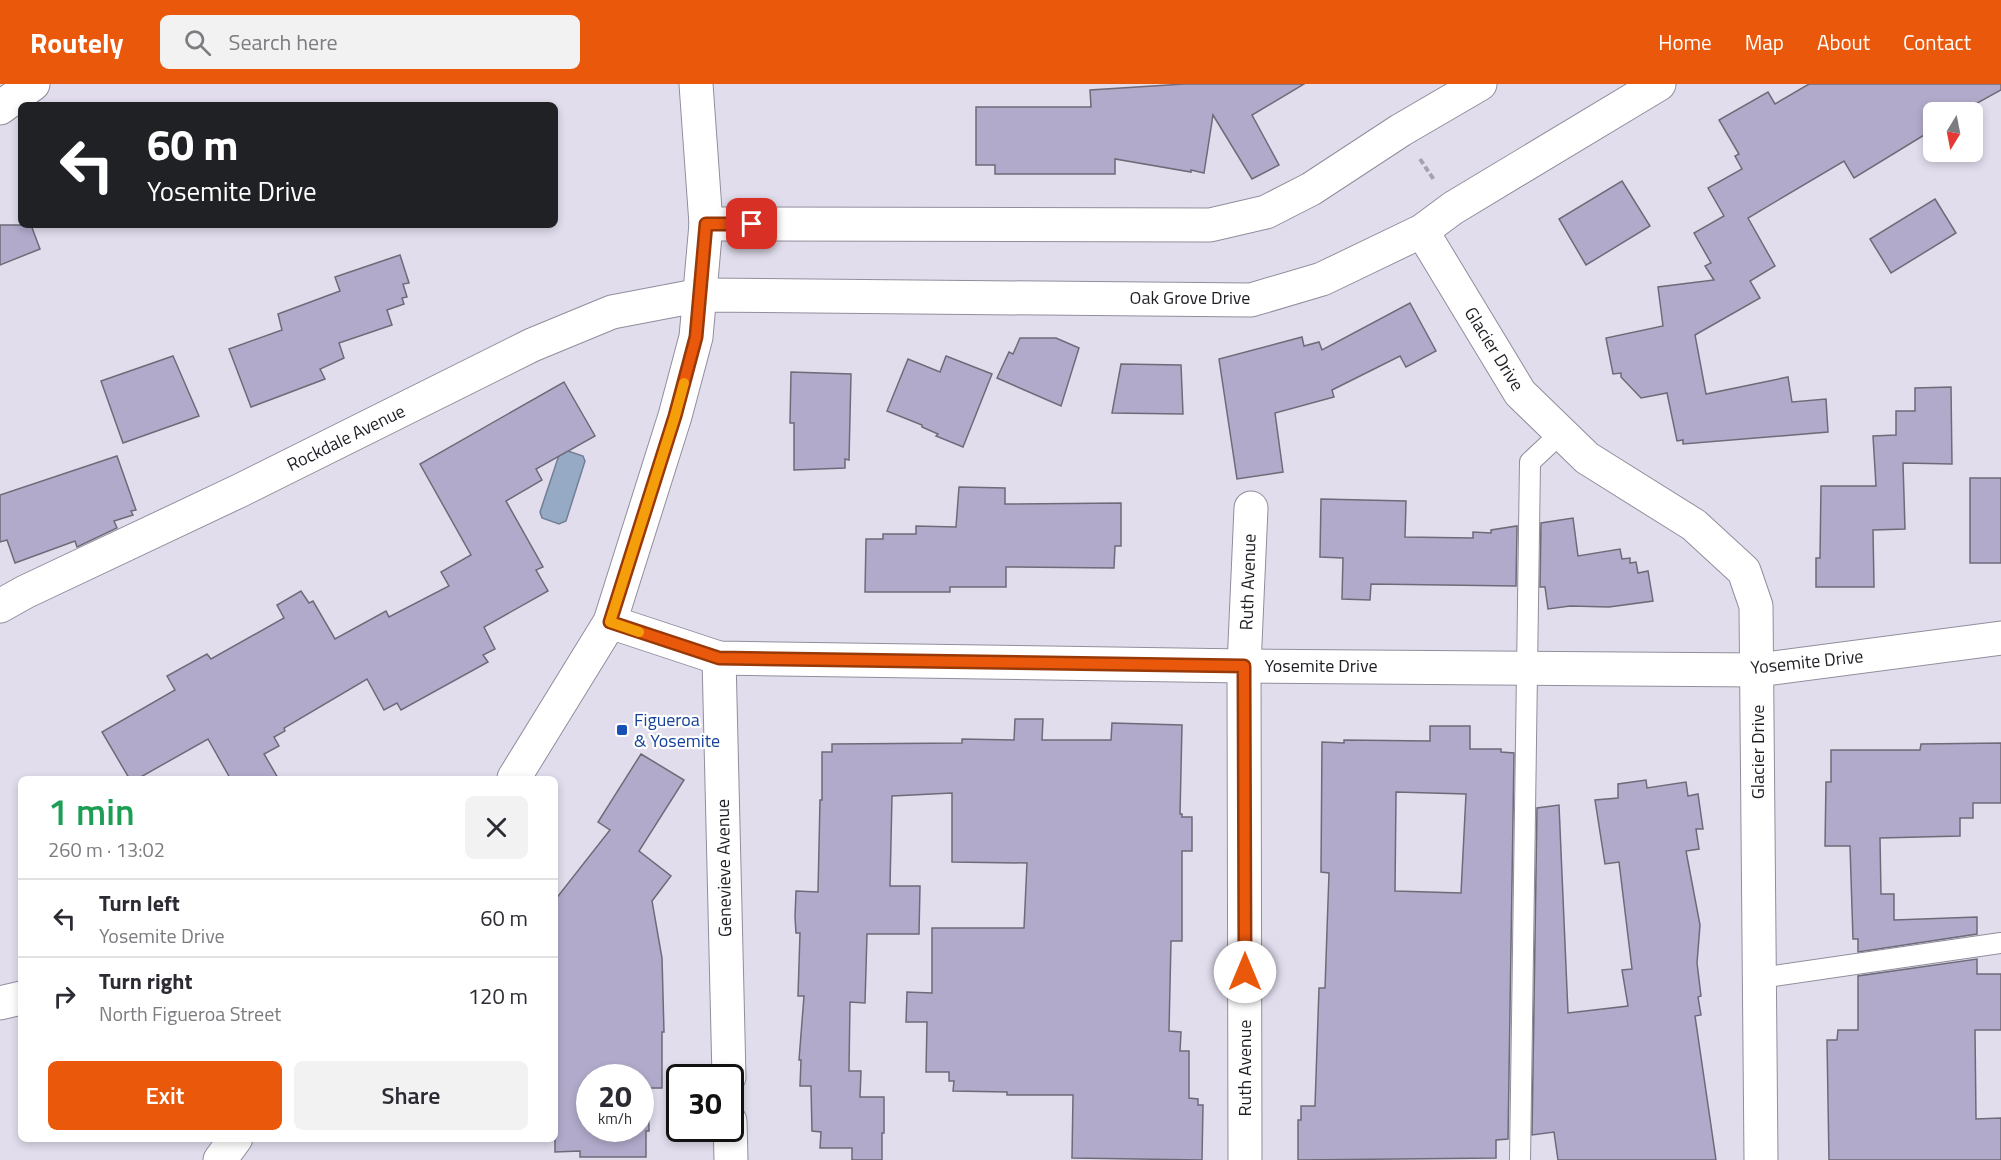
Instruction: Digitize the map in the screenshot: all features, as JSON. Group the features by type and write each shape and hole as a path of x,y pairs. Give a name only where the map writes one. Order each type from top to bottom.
{"street":[{"path":"0,108 33,84"},
{"path":"515,776 610,622 675,416 696,337 706,224 696,84"},
{"path":"706,224 1210,225 1266,212 1311,189 1401,130 1480,84"},
{"name":"Oak Grove Drive","path":"701,295 1251,300 1322,279 1422,231 1453,208 1659,84"},
{"name":"Glacier Drive","path":"1422,231 1520,393 1587,458 1694,525 1744,571 1756,606 1758,670 1761,1160"},
{"name":"Rockdale Avenue","path":"0,606 241,490 532,345 612,312 701,295"},
{"name":"Ruth Avenue","path":"1245,1160 1244,666 1251,508"},
{"name":"Yosemite Drive","path":"610,622 719,658 1244,666 1758,670 2001,638"},
{"name":"Genevieve Avenue","path":"719,658 729,1064"},
{"path":"0,1003 18,999"},
{"path":"220,1160 233,1142"},
{"path":"731,1142 732,1160"}],"lane":[{"path":"1520,1160 1530,462 1561,433"},
{"path":"1760,978 2001,943"}],"path":[{"path":"1401,130 1453,208"}],"water":[{"path":"565,450 583,456 585,461 566,521 559,524 542,518 540,512 560,452"}],"building":[{"path":"1184,84 1304,84 1252,115 1279,165 1252,179 1213,115 1204,173 1115,159 1115,174 995,174 995,165 976,165 976,107 1091,107 1090,90"},
{"path":"1809,84 2001,84 2001,90 1979,102 1923,102 1923,136 1854,178 1844,161 1748,218 1775,266 1750,281 1760,298 1695,335 1706,394 1788,377 1792,402 1826,399 1828,432 1683,444 1683,440 1677,441 1667,393 1641,398 1621,377 1621,373 1613,374 1606,338 1663,326 1658,287 1714,280 1705,266 1711,263 1694,233 1724,216 1708,188 1742,169 1735,156 1739,154 1719,120 1768,92 1775,104"},
{"path":"1622,181 1650,226 1586,265 1559,219"},
{"path":"1935,199 1956,233 1891,273 1870,239"},
{"path":"0,225 32,228 40,249 0,265"},
{"path":"400,255 409,283 403,284 407,297 402,298 404,304 387,310 392,325 339,343 344,358 320,369 325,379 251,407 229,349 282,330 278,314 340,291 335,277"},
{"path":"1410,303 1436,351 1406,367 1400,356 1332,390 1334,397 1275,413 1283,472 1237,479 1219,359 1302,337 1304,346 1319,342 1322,350"},
{"path":"1020,338 1056,338 1079,348 1061,406 997,378 1009,352 1013,354"},
{"path":"173,356 199,416 123,443 101,381"},
{"path":"946,356 992,374 963,447 936,436 938,434 922,425 887,411 908,359 940,372"},
{"path":"1121,364 1181,365 1183,414 1112,413"},
{"path":"791,372 851,374 849,460 845,459 845,468 794,470 794,423 790,423"},
{"path":"564,382 595,436 536,469 542,480 506,501 543,567 536,570 548,591 484,627 495,649 483,655 488,662 401,710 397,703 384,710 367,679 284,728 285,731 274,737 279,746 264,754 277,776 229,776 208,739 143,776 128,776 102,732 175,690 167,676 207,654 211,659 284,618 277,605 301,591 309,603 313,601 335,639 386,611 389,617 449,586 441,572 471,555 420,464"},
{"path":"1951,387 1952,464 1903,463 1905,529 1873,530 1874,587 1816,587 1816,558 1820,558 1821,486 1876,486 1873,436 1896,435 1896,411 1915,411 1915,388"},
{"path":"117,456 136,510 131,511 133,515 114,521 117,528 77,547 75,541 15,563 7,540 0,542 0,495"},
{"path":"1970,478 2001,478 2001,563 1970,563"},
{"path":"959,487 1005,488 1005,504 1121,503 1121,546 1115,546 1114,568 1006,567 1006,587 950,587 950,592 865,592 866,539 883,539 883,534 916,534 916,526 956,527"},
{"path":"1321,499 1406,501 1405,537 1473,538 1473,532 1491,533 1491,530 1517,526 1516,586 1371,584 1370,600 1342,599 1343,558 1320,557"},
{"path":"1573,518 1578,556 1620,549 1622,559 1630,558 1630,563 1636,562 1638,573 1648,571 1653,601 1609,607 1570,606 1548,609 1545,587 1540,587 1541,523"},
{"path":"1015,719 1043,719 1042,740 1111,740 1112,723 1182,725 1180,814 1182,817 1192,817 1192,851 1182,851 1182,941 1171,941 1169,1031 1181,1032 1180,1051 1189,1051 1189,1098 1198,1099 1198,1105 1203,1105 1202,1160 1072,1158 1073,1095 1007,1095 1007,1092 953,1091 954,1081 949,1081 949,1072 926,1072 927,1022 906,1022 907,992 932,993 932,928 1024,928 1027,863 952,862 952,793 892,796 890,886 920,886 919,934 867,934 865,1003 850,1002 849,1071 861,1071 860,1097 884,1097 882,1160 852,1160 852,1148 820,1148 821,1132 812,1131 811,1086 800,1086 801,1060 799,1060 804,996 798,996 800,933 796,933 795,917 796,891 818,892 822,752 832,752 832,744 962,743 962,739 1014,740"},
{"path":"1430,726 1470,726 1470,749 1501,749 1501,752 1514,753 1508,1139 1496,1140 1496,1158 1298,1160 1298,1120 1301,1120 1301,1106 1315,1106 1319,988 1325,988 1329,873 1321,872 1322,742 1430,741","holes":["1396,792 1466,794 1461,893 1395,891"]},
{"path":"2001,743 2001,803 1973,803 1973,818 1960,818 1960,836 1880,838 1881,894 1894,894 1894,920 1977,917 1977,934 1858,952 1858,939 1853,939 1850,846 1825,846 1826,782 1831,782 1831,750 1920,750 1921,744"},
{"path":"641,754 684,780 639,851 671,876 652,901 662,958 664,1032 662,1032 662,1088 654,1088 654,1064 576,1064 576,1142 646,1142 646,1157 580,1157 580,1151 555,1152 555,1142 558,1142 558,896 610,830 598,822"},
{"path":"1646,780 1647,788 1686,782 1688,796 1698,794 1703,829 1696,829 1699,849 1686,851 1700,925 1697,963 1701,1015 1695,1016 1716,1160 1558,1160 1554,1132 1532,1135 1537,808 1559,805 1568,1013 1628,1006 1622,970 1632,969 1619,862 1605,864 1595,800 1618,798 1618,784"},
{"path":"1977,959 1977,974 2001,974 2001,1030 1975,1030 1976,1119 2001,1118 2001,1160 1829,1160 1827,1040 1837,1040 1838,1030 1858,1030 1858,976"}],"slow traffic":[{"path":"639,632 610,622 684,383"}],"place":[{"name":"Figueroa & Yosemite","path":"622,730"}],"route":[{"path":"752,224 706,224 696,337 675,416 610,622 719,658 1244,666 1245,972"}]}
